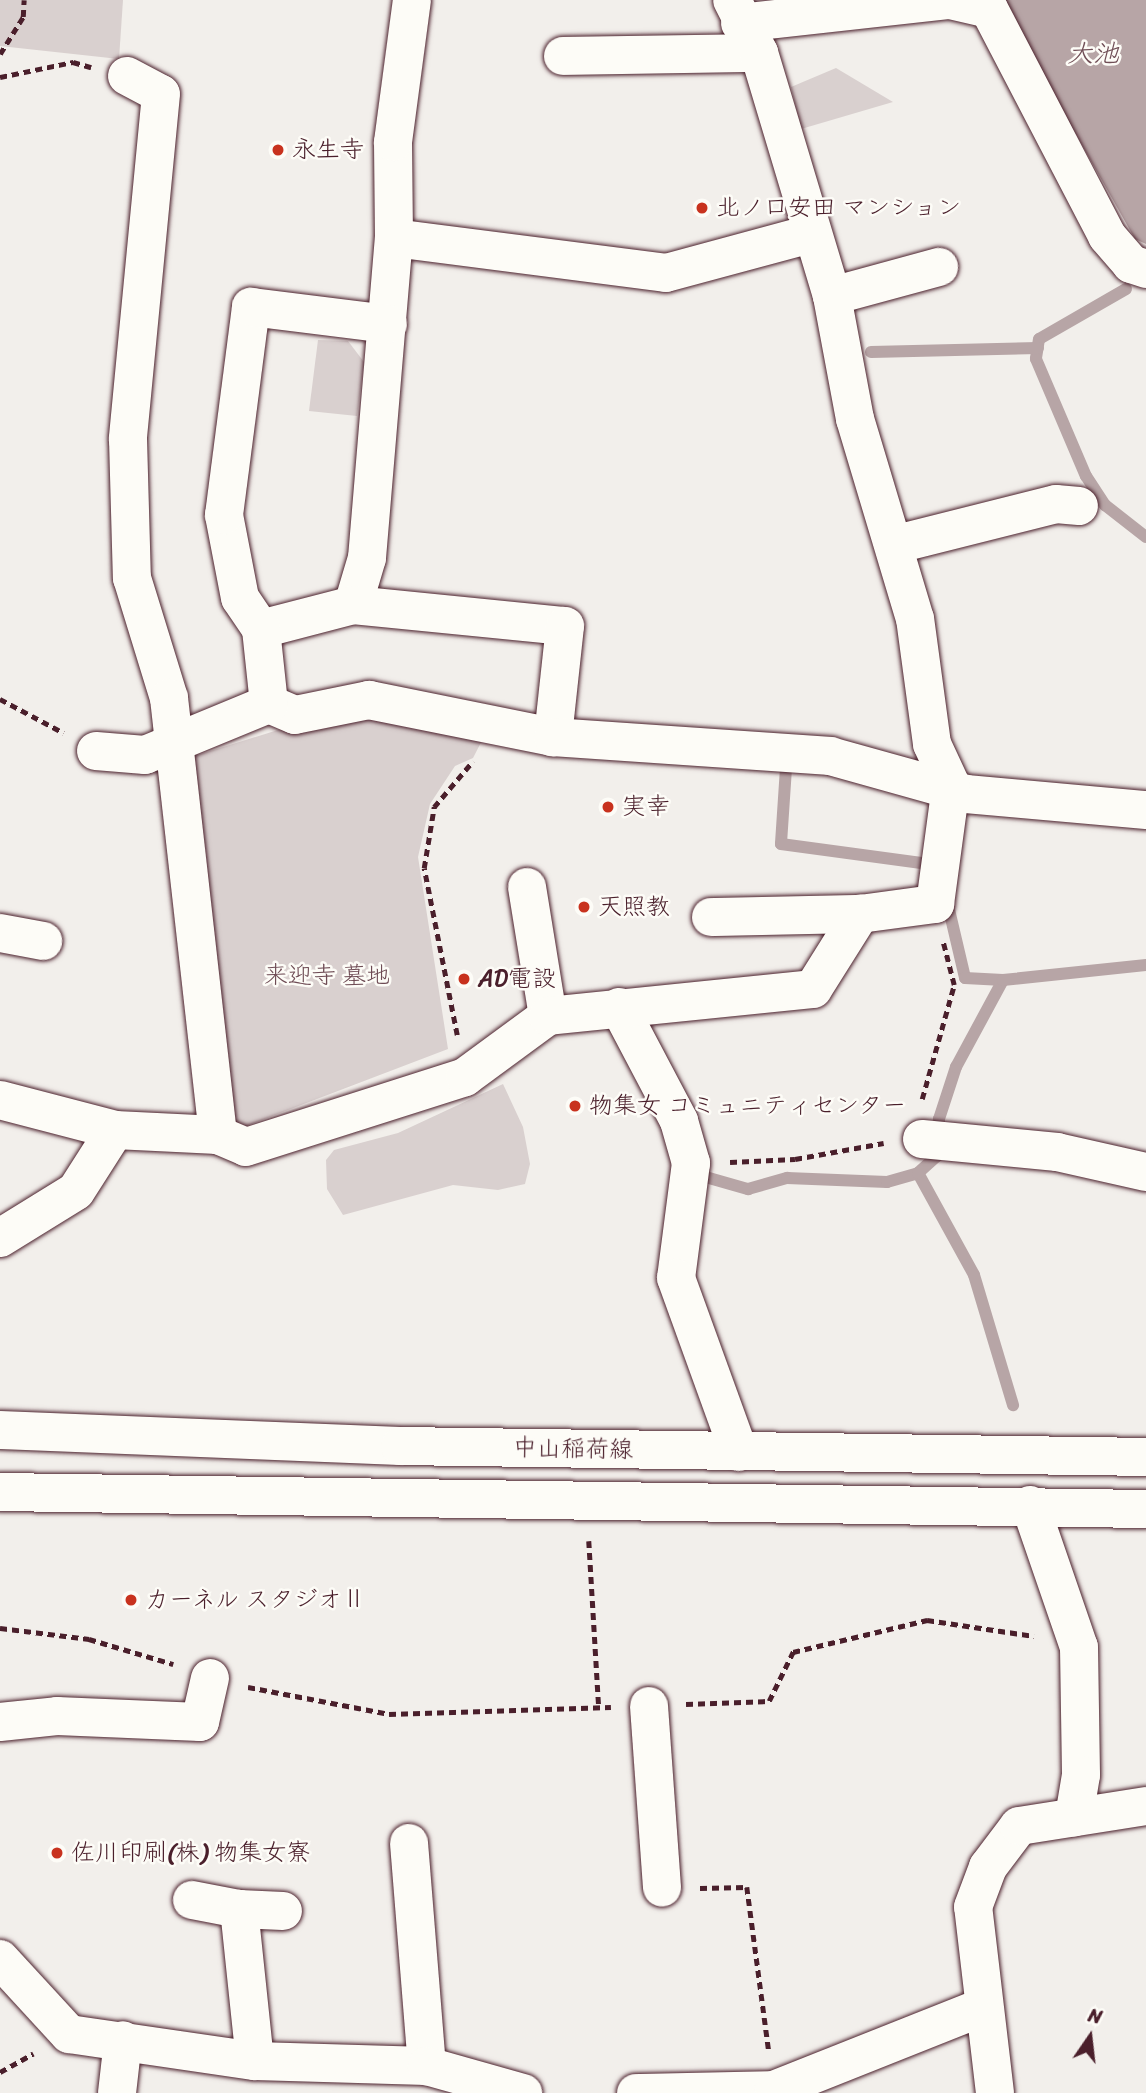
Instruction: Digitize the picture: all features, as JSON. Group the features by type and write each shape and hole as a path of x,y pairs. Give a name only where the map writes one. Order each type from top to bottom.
{"street":[{"path":"353,606 367,558 394,238 393,142 412,0"},
{"path":"563,56 744,25 950,0 989,9 1107,236 1131,264 1146,269"},
{"path":"711,917 860,914 935,904 951,785 932,744 915,619 897,544 855,419 832,296 744,25"},
{"path":"127,76 161,93 128,439 132,578 169,698 171,745 218,1135"},
{"path":"394,238 667,273 811,234"},
{"path":"832,296 939,267"},
{"path":"269,704 261,629 240,598 224,515 251,307 388,324"},
{"path":"897,544 1056,504 1079,506"},
{"path":"261,629 353,606 565,626 553,737"},
{"path":"96,751 145,755 269,704 295,715 369,700 509,723 553,737 830,756 951,785 966,794 1027,803 1146,810"},
{"path":"527,887 548,1016"},
{"path":"0,1100 115,1130 218,1135 246,1147 465,1077 548,1016 813,989 860,914"},
{"path":"0,933 43,941"},
{"path":"620,1007 679,1121 691,1163 676,1278 739,1451"},
{"path":"0,1238 76,1191 115,1130"},
{"path":"922,1139 1057,1152 1146,1172"},
{"name":"中山稲荷線","path":"0,1430 739,1451 1146,1457"},
{"path":"0,1492 587,1503 1146,1508"},
{"path":"1030,1505 1079,1647 1081,1775 1074,1817"},
{"path":"0,1722 57,1716 200,1722 210,1678"},
{"path":"649,1706 662,1888"},
{"path":"995,2093 972,1907 988,1867 1018,1826 1146,1806"},
{"path":"409,1843 426,2066"},
{"path":"192,1900 239,1909 284,1911"},
{"path":"239,1909 256,2062"},
{"path":"0,1959 69,2034 256,2062 426,2066 523,2093"},
{"path":"636,2093 774,2090 983,2007"},
{"path":"117,2093 123,2040"}],"path":[{"path":"0,54 23,17 24,0"},
{"path":"0,76 73,62 127,76"},
{"path":"0,699 96,751"},
{"path":"465,1077 424,868 434,807 509,723"},
{"path":"691,1163 795,1159 922,1139 920,1108 954,985 935,904"},
{"path":"587,1503 598,1707"},
{"path":"0,1628 89,1639 210,1678 389,1714 769,1701 793,1652 927,1620 1079,1647"},
{"path":"662,1888 747,1887 774,2090"}],"green space":[{"path":"0,0 123,0 119,59 0,46"},
{"path":"836,68 893,102 801,129 791,87"},
{"path":"318,340 348,341 364,362 357,416 309,411"},
{"name":"来迎寺 墓地","path":"345,709 490,725 473,758 455,766 430,804 418,857 448,1049 241,1128 227,1115 206,850 188,758"},
{"path":"503,1084 523,1127 530,1164 525,1184 498,1190 453,1185 343,1215 327,1189 326,1160 334,1150 398,1133"}],"water":[{"name":"大池","path":"1000,0 1146,0 1146,244 1135,239"}],"waterway":[{"path":"1126,289 1039,339 1036,359 1086,476 1105,505 1146,537"},
{"path":"871,352 1038,348"},
{"path":"786,768 781,844 929,864"},
{"path":"947,901 965,978 1003,980"},
{"path":"709,1178 748,1189 787,1178 887,1182 918,1173 937,1156 939,1119 956,1067 1003,980 1146,965"},
{"path":"918,1173 974,1275 1013,1405"}],"place":[{"name":"永生寺","path":"278,150"},
{"name":"北ノ口安田 マンション","path":"702,208"},
{"name":"実幸","path":"608,807"},
{"name":"天照教","path":"584,907"},
{"name":"AD電設","path":"464,979"},
{"name":"物集女 コミュニティセンター","path":"575,1106"},
{"name":"カーネル スタジオⅡ","path":"131,1600"},
{"name":"佐川印刷(株) 物集女寮","path":"57,1853"}]}
